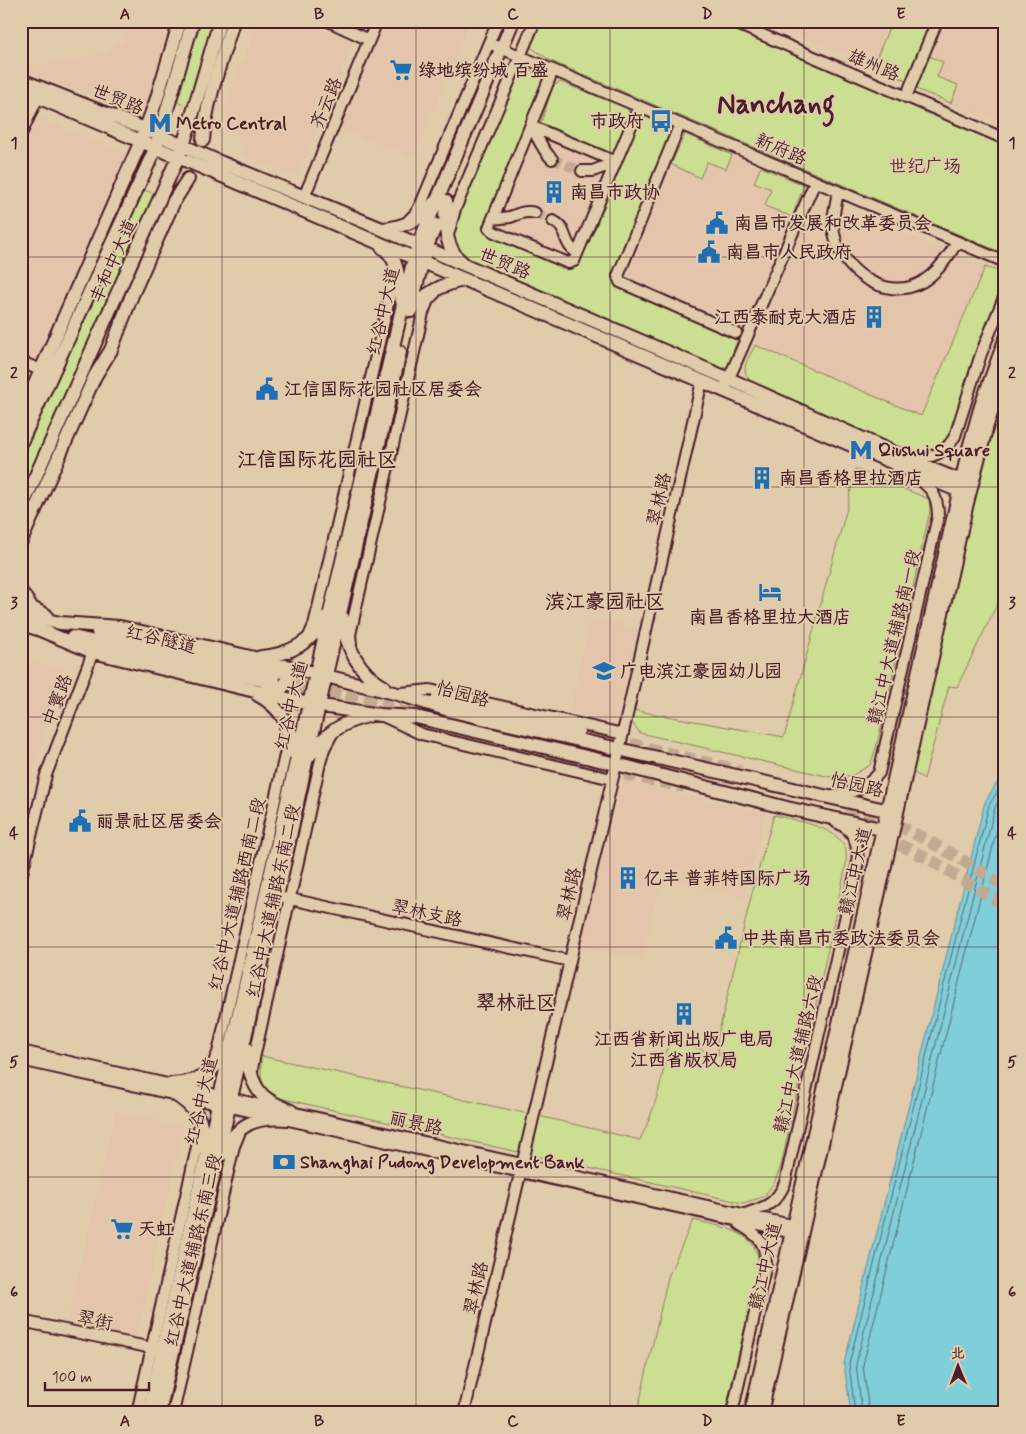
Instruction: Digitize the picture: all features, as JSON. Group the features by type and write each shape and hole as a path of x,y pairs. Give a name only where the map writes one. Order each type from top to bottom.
{"main road":[{"path":"21,416 143,135 156,100 180,21"},
{"name":"丰和中大道","path":"21,442 158,141 193,21"},
{"name":"丰和中大道","path":"21,509 181,151 220,21"},
{"path":"203,140 208,108 233,21"},
{"name":"红谷中大道","path":"510,52 513,21"},
{"name":"红谷中大道","path":"159,1413 224,1100 337,603 418,260 443,198 510,52 521,21"},
{"name":"世贸路","path":"21,80 143,135"},
{"name":"世贸路","path":"21,90 158,141 418,260 467,273 729,379 906,463"},
{"path":"158,202 188,179 219,168 203,140 196,100"},
{"name":"世贸路","path":"219,168 304,197 382,229 422,247 467,273 724,391 965,488"},
{"path":"21,541 95,376 111,350 132,295 174,201 188,179"},
{"path":"382,229 396,228 405,224 428,211 443,198"},
{"path":"374,241 387,250 396,265 406,309 440,286 467,273 449,243 443,198"},
{"name":"赣江中大道","path":"761,1413 797,1230 965,488 981,406 1005,340"},
{"name":"赣江中大道","path":"965,488 1005,371"},
{"path":"21,592 32,608 60,623"},
{"path":"242,655 273,656 288,652 302,645 313,636 322,625 328,612 337,603"},
{"path":"337,603 346,640 353,655 363,670 377,683 398,694 455,702 578,731"},
{"name":"怡园路","path":"21,614 60,623 120,627 398,694 452,711 892,811"},
{"name":"红谷隧道","path":"38,629 276,678 60,623"},
{"name":"怡园路","path":"21,624 38,629 93,652 314,705 380,715 416,717 616,764 787,808 887,830"},
{"path":"21,630 38,629"},
{"path":"242,655 286,671 287,682 282,688 247,689"},
{"path":"247,689 262,696 274,706 284,719 292,734 299,769"},
{"path":"299,769 322,740 336,728 357,718 380,715 572,763"},
{"name":"红谷中大道","path":"240,1034 277,896 299,769"},
{"path":"211,1164 199,1116 172,1088 208,1075 240,1034"},
{"path":"240,1034 253,1083 263,1098 290,1115"},
{"path":"211,1164 244,1126 262,1118 290,1115"},
{"name":"红谷中大道","path":"148,1413 157,1349 211,1164"},
{"name":"赣江中大道","path":"750,1413 797,1230"}],"street":[{"path":"328,21 369,40"},
{"name":"齐云路","path":"304,197 377,21"},
{"path":"405,224 416,213 421,204 498,21"},
{"path":"449,243 449,228 455,209 510,52 535,21"},
{"name":"雄州路","path":"730,21 1005,139"},
{"path":"906,97 937,21"},
{"name":"新府路","path":"489,43 1005,262"},
{"path":"553,70 489,228 494,232 568,263 574,261 639,107"},
{"path":"21,134 38,97"},
{"path":"680,124 618,276 620,282 736,333"},
{"path":"531,126 542,149 552,159"},
{"path":"531,126 616,162"},
{"path":"582,171 594,171 616,162"},
{"path":"724,391 815,182"},
{"path":"838,191 833,222 836,240 847,263 856,273 871,282 892,288 907,287 920,283 933,274 946,261 957,242"},
{"path":"493,219 511,216 520,212 529,211 535,213"},
{"path":"553,221 559,224 565,232 569,246 577,254"},
{"path":"302,645 310,635 314,625 392,290 396,265"},
{"path":"353,655 350,635 423,313 428,300 440,286"},
{"path":"906,463 932,457 951,443 955,436 981,354 1005,295"},
{"path":"21,362 41,370"},
{"name":"翠林路","path":"464,1413 616,764 702,381"},
{"name":"赣江中大道辅路南一段","path":"830,797 861,789 879,773 938,516 938,502 935,495 906,463"},
{"name":"中寰路","path":"21,877 46,775 93,652"},
{"path":"398,694 430,690 622,734"},
{"path":"380,715 421,734 612,779"},
{"name":"红谷中大道辅路西南二段","path":"208,1075 218,1052 287,746 284,719"},
{"name":"红谷中大道辅路东南二段","path":"253,1083 253,1063 320,763 324,749 336,728"},
{"name":"赣江中大道辅路六段","path":"745,1214 766,1207 773,1202 780,1194 784,1183 858,862 857,844 848,828 787,808"},
{"name":"翠林支路","path":"277,896 570,961"},
{"name":"丽景路","path":"21,1051 734,1220 797,1230"},
{"name":"丽景路","path":"21,1060 172,1088"},
{"path":"137,1413 157,1349 199,1138 199,1116"},
{"name":"红谷中大道辅路东南三段","path":"173,1413 234,1146 244,1126"},
{"name":"丽景路","path":"520,1168 745,1214 797,1230"},
{"path":"732,1413 766,1264 766,1253 760,1239 734,1220"},
{"name":"翠街","path":"21,1321 157,1349"}],"shaded area":[{"path":"134,21 176,21 147,116 21,69 21,59 39,66 102,54 126,39"},
{"path":"260,21 300,21 353,44 296,177 246,156 224,107"},
{"name":"绿地缤纷城 百盛","path":"382,21 470,21 414,157 338,127"},
{"path":"764,21 892,21 873,66"},
{"path":"943,21 1005,21 1005,125 916,89"},
{"path":"524,67 627,108 804,185 728,365 475,268 455,213"},
{"path":"34,116 131,156 29,376 21,371 21,143"},
{"path":"817,197 985,267 921,417 755,345"},
{"name":"广电滨江豪园幼儿园","path":"591,618 638,628 616,722 570,713"},
{"path":"21,660 64,669 21,810"},
{"path":"623,782 765,814 744,896 660,879 642,959 580,946"},
{"name":"天虹","path":"116,1112 183,1127 137,1336 68,1322"}],"green space":[{"path":"199,21 213,21 188,105 181,104 176,101"},
{"name":"世纪广场","path":"539,21 716,21 1005,144 1005,254 551,61 529,46"},
{"path":"892,21 931,21 906,80 873,66"},
{"path":"929,56 943,62 937,77 958,85 951,103 916,89"},
{"path":"524,67 542,76 542,84 484,228 486,233 572,269 579,263 639,119 646,117 671,128 672,134 612,276 614,283 738,338 728,365 722,369 475,268 458,253 451,230 518,69"},
{"path":"560,82 627,108 631,118 614,156 541,123 553,86"},
{"path":"685,134 732,155 726,169 707,162 700,178 671,164"},
{"path":"761,167 804,185 792,217 765,206 771,189 754,182"},
{"path":"145,190 152,193 155,198 21,493 21,462 142,191"},
{"path":"985,267 998,271 1005,286 987,327 951,436 932,451 917,455 751,382 747,377 746,364 755,345 921,416"},
{"path":"1005,390 1005,588 957,687 949,686 924,779 913,772 987,445"},
{"path":"855,469 929,499 930,511 876,748 870,765 853,775 835,778 640,733 631,721 632,710 784,737 847,508"},
{"path":"774,815 822,828 839,838 845,847 846,865 781,1166 774,1183 763,1197 743,1203 279,1098 265,1090 261,1077 261,1056 640,1140 658,1093 668,1043 697,1048 719,1055 717,1040 752,893"},
{"path":"693,1220 721,1226 739,1234 753,1246 758,1258 758,1270 725,1413 637,1413 668,1277"}],"water":[{"path":"1005,770 1005,1413 851,1413 844,1364 985,802"}],"tunnel":[{"path":"552,159 582,171"},
{"path":"535,213 553,221"},
{"path":"277,673 404,702"},
{"path":"275,683 409,713"},
{"path":"578,731 740,772"},
{"path":"572,763 684,787"},
{"path":"847,806 908,830 1005,886"},
{"path":"883,837 929,859 1005,905"}],"place":[{"name":"绿地缤纷城 百盛","path":"401,70"},
{"name":"市政府","path":"661,121"},
{"name":"Metro Central","path":"160,123"},
{"name":"南昌市政协","path":"554,192"},
{"name":"南昌市发展和改革委员会","path":"717,223"},
{"name":"南昌市人民政府","path":"709,252"},
{"name":"江西泰耐克大酒店","path":"874,317"},
{"name":"江信国际花园社区居委会","path":"267,389"},
{"name":"Qiushui Square","path":"861,450"},
{"name":"南昌香格里拉酒店","path":"762,478"},
{"name":"南昌香格里拉大酒店","path":"770,592"},
{"name":"广电滨江豪园幼儿园","path":"604,671"},
{"name":"丽景社区居委会","path":"80,821"},
{"name":"亿丰 普菲特国际广场","path":"628,878"},
{"name":"中共南昌市委政法委员会","path":"726,938"},
{"name":"江西省新闻出版广电局 江西省版权局","path":"684,1014"},
{"name":"Shanghai Pudong Development Bank","path":"284,1162"},
{"name":"天虹","path":"122,1229"}],"district":[{"name":"Nanchang","path":"776,103"},
{"name":"江信国际花园社区","path":"317,459"},
{"name":"滨江豪园社区","path":"605,601"},
{"name":"翠林社区","path":"516,1002"}]}
